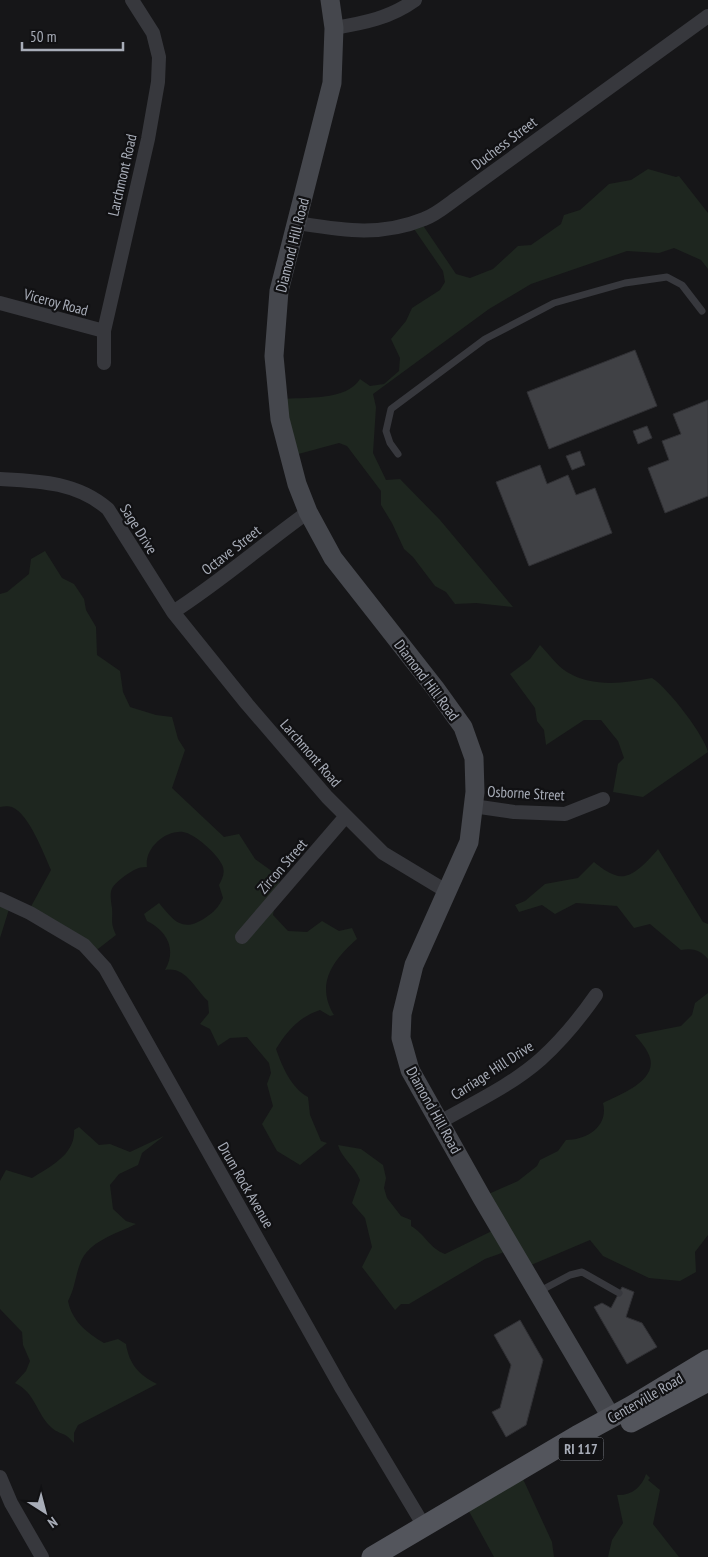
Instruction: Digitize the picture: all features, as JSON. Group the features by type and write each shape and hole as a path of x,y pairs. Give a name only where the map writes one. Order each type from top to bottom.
{"main road":[{"name":"Centerville Road","path":"615,1423 708,1360"},
{"name":"Centerville Road","path":"372,1557 451,1510 615,1423 708,1382"}],"street":[{"name":"Larchmont Road","path":"104,363 104,331 148,139 158,82 159,57 153,33 132,0"},
{"name":"Diamond Hill Road","path":"330,0 334,28 332,83 279,291 274,356 280,418 297,484 308,512 339,566 436,688 463,727 474,758 474,806 469,842 414,965 402,1014 401,1038 410,1070 615,1423"},
{"path":"334,28 369,22 397,12 415,0"},
{"name":"Duchess Street","path":"297,223 354,232 392,229 426,219 708,16"},
{"name":"Viceroy Road","path":"0,303 104,331"},
{"name":"Sage Drive","path":"0,480 69,486 94,497 108,509 117,522 173,612"},
{"name":"Octave Street","path":"173,612 206,591 256,550 308,512"},
{"name":"Larchmont Road","path":"173,612 246,704 346,816 383,853 446,891"},
{"name":"Osborne Street","path":"474,806 514,812 565,814 603,799"},
{"name":"Zircon Street","path":"242,937 346,816"},
{"name":"Drum Rock Avenue","path":"0,899 30,912 84,945 105,968 342,1389 424,1526"},
{"name":"Carriage Hill Drive","path":"440,1122 483,1098 540,1060 562,1038 596,995"},
{"path":"0,1477 11,1503 42,1557"}],"lane":[{"path":"398,454 390,443 386,430 391,410 485,339 554,303 625,283 667,277 682,285 702,311"},
{"path":"538,1292 570,1275 582,1272 619,1293"}],"shaded area":[{"path":"648,169 676,177 679,176 708,213 708,269 701,260 674,248 659,253 627,251 531,284 489,309 373,394 376,407 373,453 386,480 400,479 440,520 513,607 476,603 455,604 446,592 435,586 413,557 404,549 381,505 381,491 347,446 339,443 291,456 281,399 313,398 335,394 354,386 360,379 370,386 384,384 399,371 400,358 391,339 406,321 412,308 440,290 445,282 443,271 412,226 422,224 456,274 470,278 493,269 518,246 531,245 561,224 564,215 580,210 609,184 631,180"},
{"path":"45,551 62,578 74,584 84,599 86,610 96,627 97,655 120,671 123,692 130,707 156,715 172,717 178,739 185,750 172,788 224,837 239,834 255,859 280,877 273,915 288,931 307,932 322,921 339,931 352,928 357,939 341,955 329,973 326,993 334,1015 330,1016 320,1010 306,1017 289,1031 276,1049 284,1069 292,1082 308,1097 310,1115 321,1141 327,1143 300,1165 277,1151 262,1124 273,1106 267,1084 271,1073 269,1063 247,1037 230,1038 218,1046 210,1029 200,1024 209,1013 208,1001 189,979 179,971 165,970 170,955 168,941 160,930 147,921 144,914 159,903 174,920 184,925 190,925 205,918 216,909 223,898 219,885 224,870 221,862 206,846 193,836 183,832 169,834 157,842 149,854 147,867 138,868 126,875 112,889 112,924 116,935 94,952 28,912 51,870 35,835 24,818 12,807 0,807 0,594 7,592 29,574 31,559"},
{"path":"540,645 567,672 587,680 620,683 652,678 667,691 684,712 700,735 708,752 643,797 613,792 618,764 624,758 618,741 601,720 584,720 546,745 544,730 537,721 535,708 510,674 530,659"},
{"path":"658,849 703,922 708,924 708,959 696,950 681,950 650,924 634,928 617,906 576,903 555,914 542,905 519,912 515,905 525,901 545,884 578,878 594,862 612,874 621,876 633,873 650,859"},
{"path":"0,901 10,906 0,938"},
{"path":"708,993 708,1235 695,1252 696,1272 680,1281 649,1278 603,1256 590,1240 524,1268 510,1250 485,1259 409,1304 401,1304 395,1310 362,1267 372,1247 365,1218 352,1203 360,1180 338,1145 361,1149 383,1165 386,1178 384,1188 387,1198 401,1216 411,1220 411,1226 435,1248 445,1254 498,1228 484,1196 518,1181 537,1166 540,1160 558,1151 566,1140 588,1135 603,1119 603,1103 635,1086 648,1074 651,1066 650,1058 646,1049 635,1035 681,1026 692,1015 695,1003"},
{"path":"79,1127 99,1145 110,1144 130,1152 164,1136 142,1153 138,1165 119,1174 110,1185 113,1209 126,1221 136,1224 104,1239 89,1249 80,1264 68,1301 73,1315 86,1331 104,1343 118,1339 126,1344 132,1363 140,1373 157,1384 78,1425 74,1433 74,1443 52,1428 42,1416 32,1398 22,1387 15,1383 26,1371 30,1361 23,1345 22,1332 0,1309 0,1181 6,1170 32,1178 54,1164 71,1146 74,1139 74,1130"},
{"path":"646,1474 650,1478 648,1480 660,1490 653,1524 679,1557 608,1557 612,1540 623,1523 617,1495 627,1494 635,1490 642,1483"},
{"path":"523,1479 552,1542 554,1557 494,1557 465,1504"}],"building":[{"path":"635,350 657,406 549,449 527,392"},
{"path":"708,400 708,496 665,513 648,468 669,460 662,441 681,434 673,414"},
{"path":"647,426 652,438 638,444 633,431"},
{"path":"580,451 585,465 572,470 566,456"},
{"path":"540,465 547,484 568,475 576,495 595,488 612,533 529,566 496,482"},
{"path":"622,1287 634,1292 626,1317 642,1323 657,1347 627,1364 594,1307 602,1303 611,1308"},
{"path":"520,1320 543,1360 526,1425 506,1437 492,1412 500,1408 511,1365 494,1335"}]}
